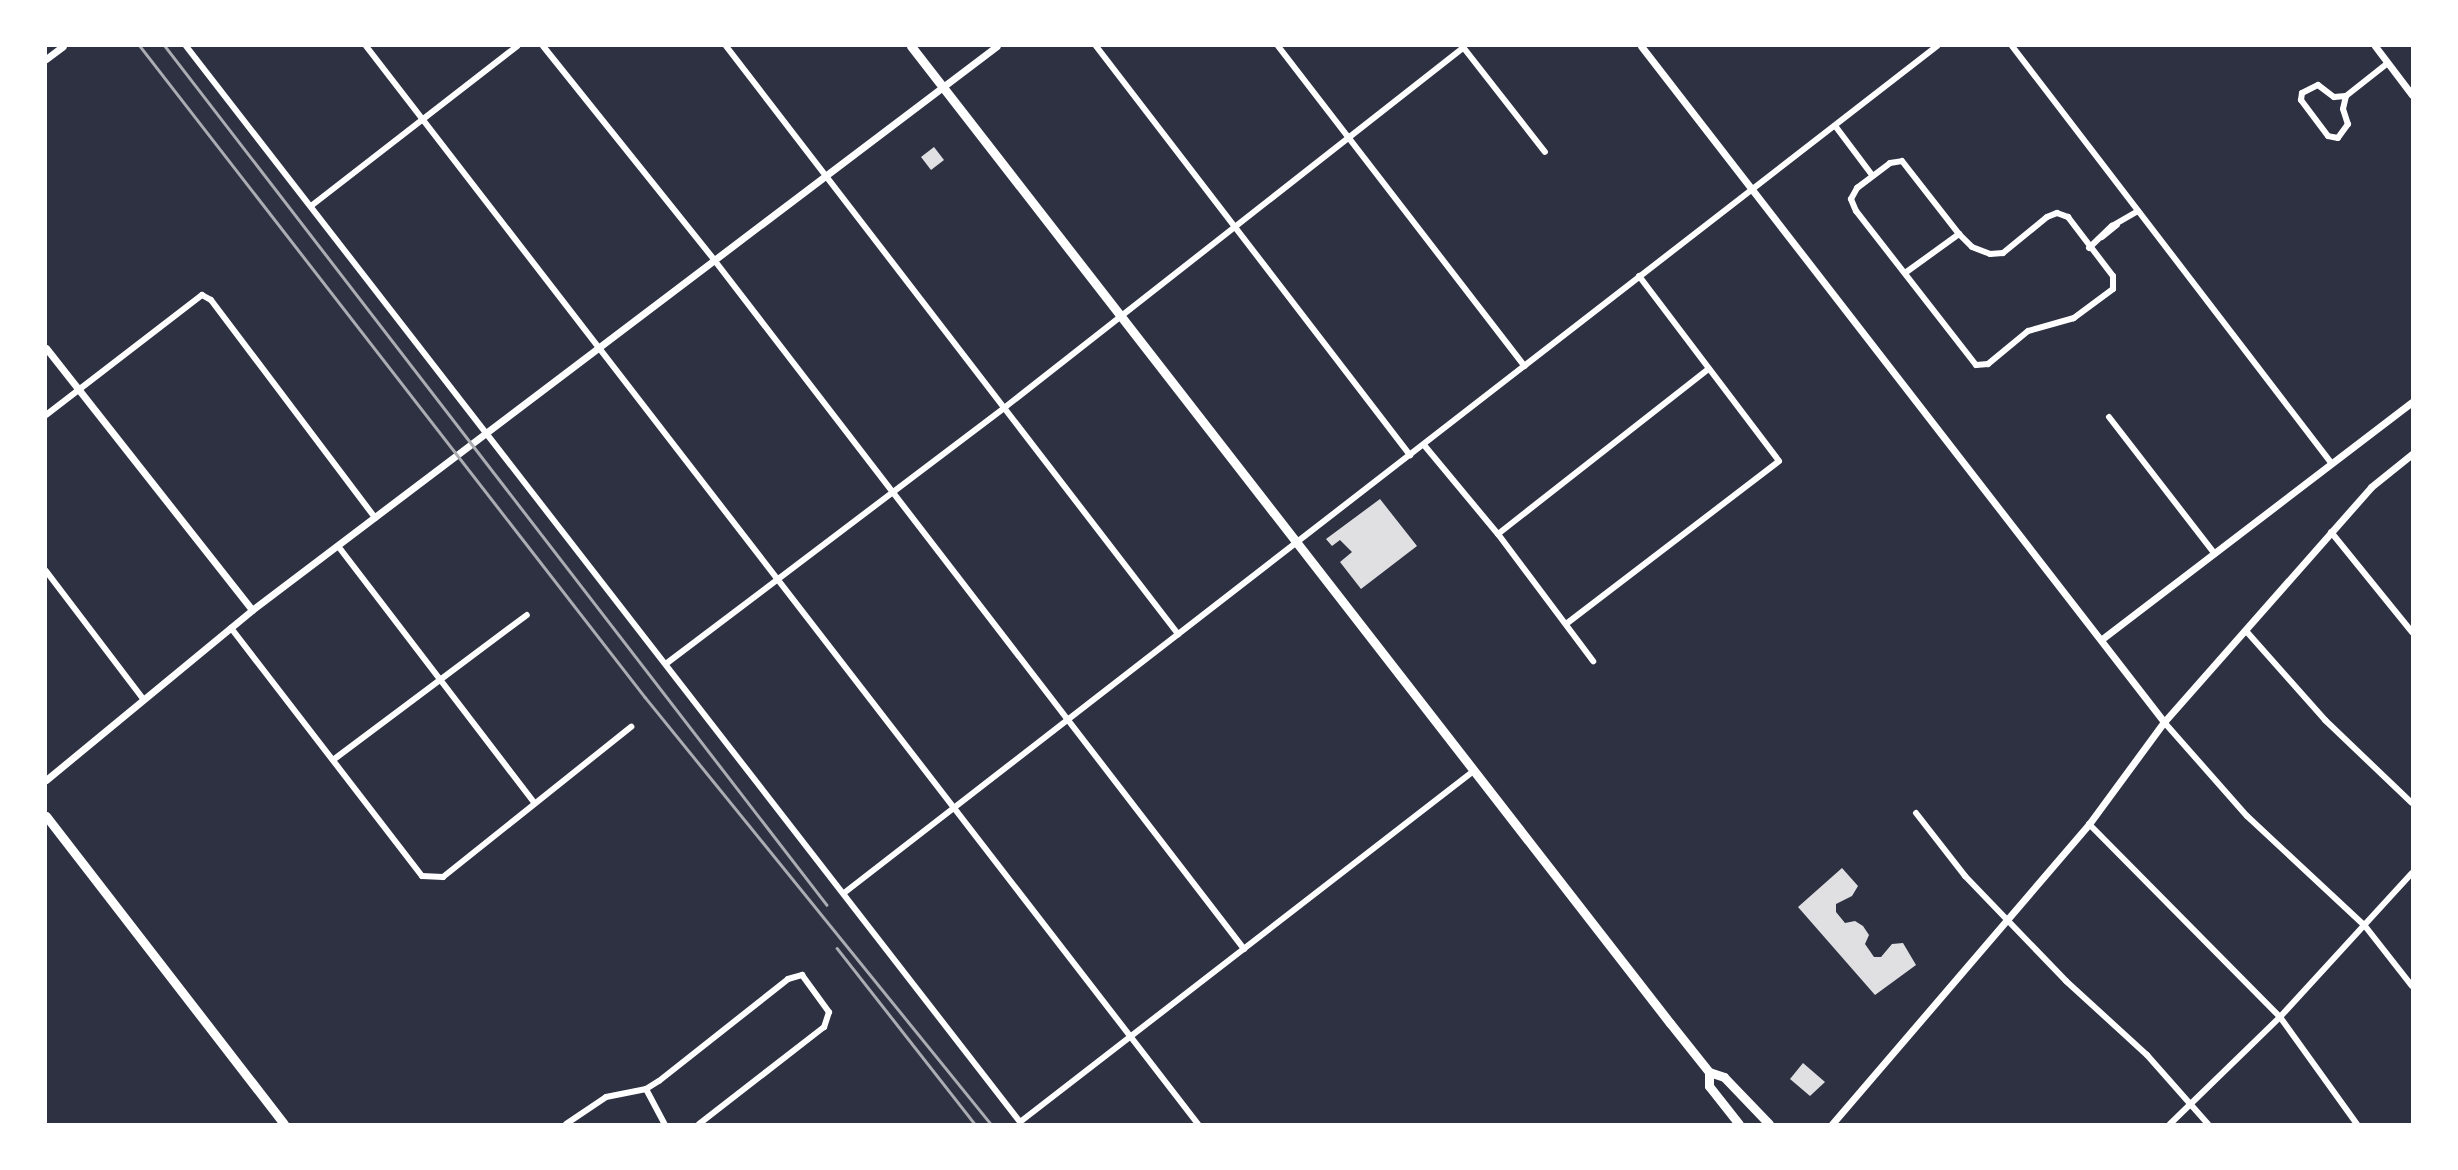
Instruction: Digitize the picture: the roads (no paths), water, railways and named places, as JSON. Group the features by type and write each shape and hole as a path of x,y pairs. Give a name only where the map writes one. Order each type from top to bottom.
{"main road":[{"path":"911,46 1121,314 1471,773 1709,1073 1724,1077 1769,1125"},
{"path":"46,816 284,1125"},
{"path":"1709,1073 1709,1086 1739,1125"}],"street":[{"path":"46,59 63,46"},
{"path":"186,46 488,432 1020,1122 1471,773"},
{"path":"366,46 954,805 1198,1125"},
{"path":"311,206 517,46"},
{"path":"543,46 715,261 1244,949"},
{"path":"726,46 1178,634"},
{"path":"46,780 252,610 601,350 997,46"},
{"path":"1096,46 1410,455"},
{"path":"1278,46 1524,366"},
{"path":"1641,46 2164,722 2247,816 2365,926 2413,986"},
{"path":"844,893 954,805 1068,720 1751,189 1836,127 1937,46"},
{"path":"2012,46 2332,464"},
{"path":"2375,46 2413,95"},
{"path":"667,663 890,490 1004,408 1462,47 1545,152"},
{"path":"2346,96 2343,109 2348,124 2338,138 2328,136 2301,100 2302,93 2318,85 2334,97 2346,96 2388,63"},
{"path":"1836,127 1872,175"},
{"path":"1902,161 1972,247 2003,253 2047,217 2057,213 2068,217 2089,248 2113,276 2113,289 2106,297 2074,318 2028,331 1988,364 1976,365 1856,211 1851,199 1872,175 1890,163 1902,161"},
{"path":"2089,248 2138,211"},
{"path":"1905,273 1959,234"},
{"path":"1566,624 1779,461 1707,370 1639,276"},
{"path":"46,415 197,297 206,297 375,518"},
{"path":"46,348 252,610"},
{"path":"1498,534 1707,370"},
{"path":"2102,639 2413,402"},
{"path":"2109,417 2215,554"},
{"path":"1424,445 1498,534 1593,661"},
{"path":"1832,1125 2089,824 2164,722 2371,487 2413,454"},
{"path":"2331,533 2413,632"},
{"path":"338,545 533,801"},
{"path":"46,571 144,700"},
{"path":"332,760 527,615"},
{"path":"231,628 422,876 443,877 533,801 631,727"},
{"path":"2246,632 2325,720 2413,803"},
{"path":"1916,813 1965,876 2008,917 2066,981 2192,1103 2208,1125"},
{"path":"2089,824 2280,1017 2357,1125"},
{"path":"2170,1125 2280,1017 2413,873"},
{"path":"566,1125 606,1097 646,1089 788,979 802,975 829,1012 824,1027 699,1125"},
{"path":"646,1089 665,1125"}],"railway":[{"path":"140,46 645,697 991,1124"},
{"path":"165,46 827,905"},
{"path":"837,948 975,1124"}]}
